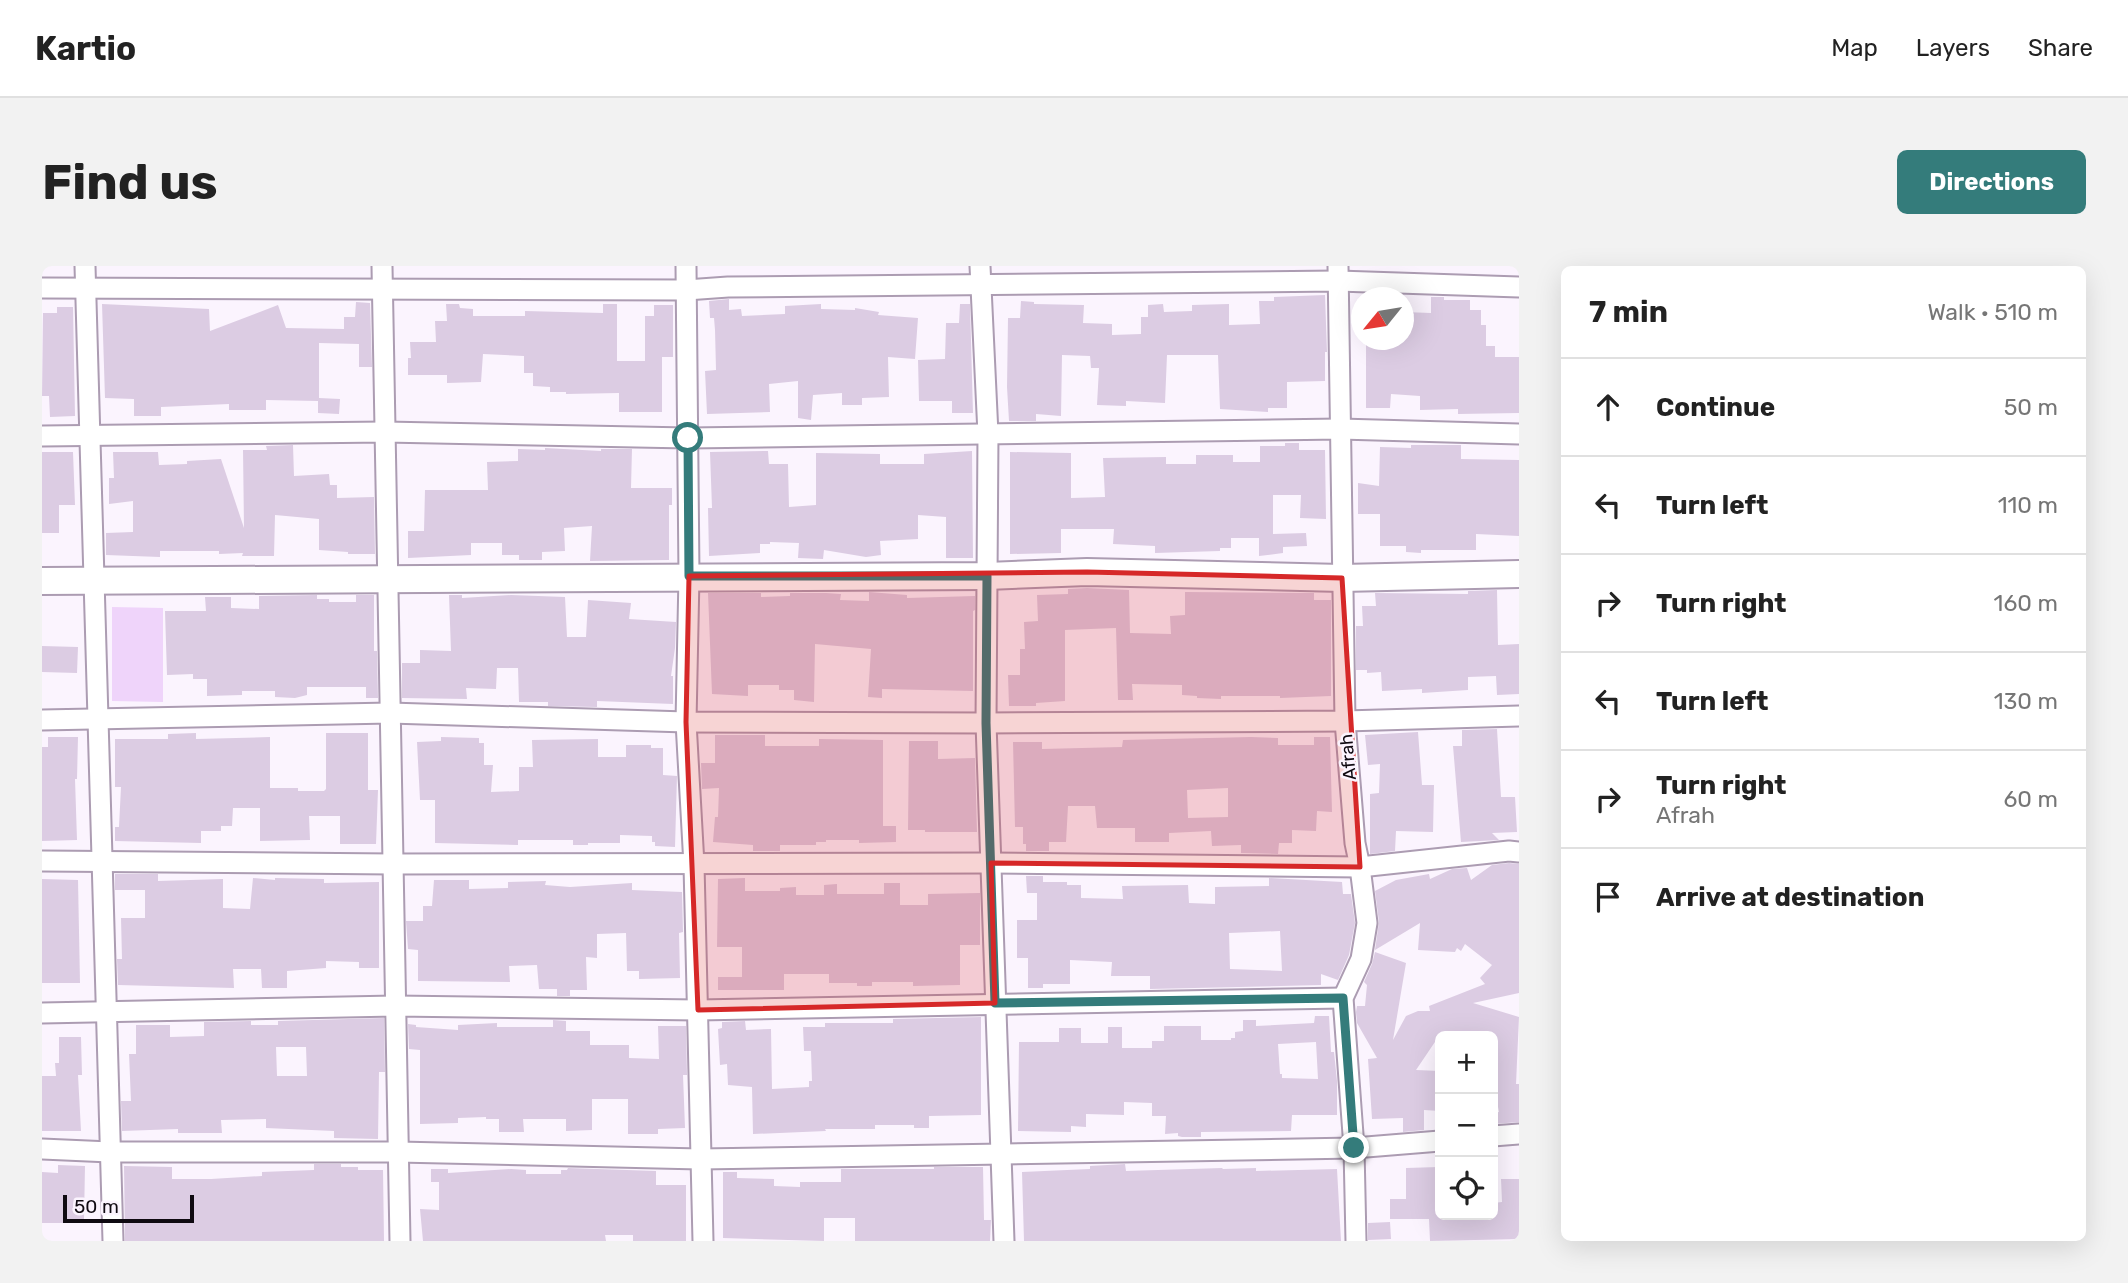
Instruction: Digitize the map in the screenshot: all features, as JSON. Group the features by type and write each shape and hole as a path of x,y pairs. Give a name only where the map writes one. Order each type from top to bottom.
{"main road":[{"path":"42,581 987,576 1087,572 1342,578 1519,574"}],"street":[{"path":"85,266 113,1241"},
{"path":"382,266 400,1241"},
{"path":"686,266 689,576 686,722 694,865 703,1241"},
{"path":"42,288 686,290 980,276 1338,274 1519,287"},
{"name":"Afrah","path":"1338,274 1345,721 1355,843 1367,923 1361,959 1343,998 1354,1148 1356,1241"},
{"path":"980,276 988,433 986,723 1004,1241"},
{"path":"42,436 385,432 688,438 1340,429 1519,433"},
{"path":"42,720 390,713 686,722 986,723 1345,721 1519,716"},
{"path":"42,861 694,865 991,863 1360,867 1519,852"},
{"path":"42,1013 396,1006 698,1010 1343,998"},
{"path":"1498,1136 1519,1134"},
{"path":"42,1149 110,1152 398,1152 700,1159 1354,1148 1435,1141"}],"highlighted area":[{"path":"1087,572 1342,578 1360,867 991,863 995,1003 698,1010 686,722 689,576"}],"shaded area":[{"path":"112,607 163,608 163,702 112,701"}],"building":[{"path":"1325,295 1325,381 1287,382 1287,408 1268,408 1268,412 1220,409 1218,355 1167,355 1165,403 1126,401 1126,406 1097,405 1099,368 1091,368 1090,356 1062,355 1061,416 1036,414 1036,421 1009,421 1008,318 1020,318 1021,301 1034,304 1084,305 1083,323 1112,324 1112,335 1141,334 1141,317 1148,317 1148,305 1163,304 1164,312 1192,311 1192,305 1229,304 1229,325 1260,324 1259,301 1274,301 1274,297"},
{"path":"1431,297 1470,300 1470,310 1481,310 1481,325 1486,325 1486,346 1495,346 1495,357 1519,357 1519,413 1458,414 1458,409 1420,410 1420,396 1391,394 1390,408 1366,408 1366,350 1414,350 1414,312 1431,313"},
{"path":"729,299 729,310 741,309 742,316 785,314 785,306 821,304 821,309 855,308 879,312 878,315 918,318 915,359 888,357 889,397 862,398 862,405 842,405 842,393 813,395 811,420 798,418 798,381 769,384 770,412 707,414 705,371 716,370 714,318 710,318 709,301"},
{"path":"356,302 370,303 372,367 359,367 359,344 319,343 319,398 340,399 339,414 318,413 318,401 266,400 266,410 229,410 229,404 161,407 161,416 134,416 134,399 105,398 102,304 209,309 210,331 278,305 286,328 344,329 344,317 355,317"},
{"path":"446,304 459,304 460,308 473,309 473,316 525,316 525,311 603,313 603,304 617,304 617,361 645,361 645,316 654,316 654,305 673,305 673,357 662,357 662,412 619,412 619,393 566,394 550,392 550,387 533,386 533,373 524,373 524,356 483,354 481,382 447,383 447,375 408,375 410,342 436,342 435,321 447,321"},
{"path":"960,304 970,304 973,413 952,413 952,401 919,401 918,360 945,359 946,323 959,323"},
{"path":"57,307 73,307 75,416 50,417 49,396 42,396 43,313 57,313"},
{"path":"1285,443 1299,443 1299,450 1325,450 1326,519 1300,518 1301,495 1273,495 1273,534 1306,533 1307,546 1283,547 1283,553 1259,556 1259,538 1231,538 1231,548 1220,548 1220,551 1155,553 1155,546 1113,544 1114,529 1061,529 1061,553 1010,554 1010,452 1071,453 1071,498 1105,497 1103,458 1166,457 1166,464 1196,464 1196,455 1233,455 1233,462 1260,462 1260,446 1285,446"},
{"path":"293,445 294,476 329,474 330,485 337,485 337,498 374,497 375,554 319,550 319,519 275,515 274,556 219,554 219,551 160,551 160,557 106,555 106,533 133,532 133,501 109,504 109,478 114,478 113,452 158,452 159,465 221,459 244,528 243,450 267,450 266,446"},
{"path":"1411,445 1461,445 1461,459 1519,460 1519,536 1476,534 1476,550 1421,550 1421,553 1406,552 1406,546 1380,546 1380,514 1358,514 1358,483 1379,486 1380,447 1411,448"},
{"path":"518,449 601,451 632,449 631,488 672,488 672,505 669,505 669,560 590,561 592,526 564,528 565,551 542,552 542,560 519,560 519,555 502,555 502,543 471,543 471,555 408,558 408,531 424,531 425,490 488,490 487,462 518,461"},
{"path":"768,451 769,464 788,464 789,507 816,505 816,453 880,454 880,464 924,464 924,454 972,451 973,558 946,558 946,517 918,515 918,539 880,541 881,555 866,557 824,550 823,559 798,558 799,543 770,542 760,544 760,553 709,556 708,508 712,508 710,452"},
{"path":"42,452 73,452 75,505 59,505 59,533 42,533"},
{"path":"1068,589 1129,590 1130,633 1171,634 1170,616 1185,615 1185,592 1314,593 1314,600 1331,600 1331,696 1197,698 1182,695 1182,685 1132,684 1133,700 1118,700 1116,628 1065,630 1065,701 1036,703 1036,706 1009,706 1008,675 1020,675 1020,649 1025,649 1024,622 1038,621 1037,595 1068,594"},
{"path":"1497,590 1498,645 1519,644 1519,694 1497,695 1496,676 1468,677 1468,690 1422,693 1422,689 1382,691 1381,672 1367,673 1367,670 1356,670 1356,626 1363,626 1362,606 1376,606 1375,593 1468,594 1468,591"},
{"path":"869,592 907,595 907,598 975,596 973,691 882,689 882,698 868,697 871,649 815,644 814,702 794,700 794,690 779,690 779,685 748,685 748,696 712,694 708,593 761,593 761,597 790,596 790,593 826,593 841,594 840,600 869,601"},
{"path":"317,595 317,599 329,599 329,602 356,602 356,595 374,595 374,651 377,651 378,698 366,698 366,687 307,687 307,695 295,698 275,697 275,691 242,691 242,695 207,696 207,679 193,679 193,674 167,675 165,611 206,611 205,597 231,597 231,608 259,609 259,596"},
{"path":"449,595 462,595 462,598 511,595 565,597 567,637 586,637 588,600 631,603 629,619 676,622 671,676 673,704 597,701 597,707 548,706 548,702 519,702 518,668 497,668 496,689 466,688 467,699 402,698 402,663 420,663 420,650 451,651"},
{"path":"42,646 78,647 77,673 42,672"},
{"path":"1497,729 1501,797 1515,797 1517,832 1492,833 1499,840 1461,842 1453,746 1462,746 1462,730"},
{"path":"1418,732 1422,785 1434,785 1433,832 1396,831 1395,851 1370,854 1370,794 1379,793 1380,764 1368,765 1365,735"},
{"path":"196,733 196,739 270,737 270,788 324,791 326,733 368,733 368,790 378,790 376,844 340,844 340,816 309,816 310,840 260,841 260,808 233,808 232,826 221,826 221,831 201,831 201,843 115,841 115,827 119,827 121,787 115,787 115,739 168,739 168,734"},
{"path":"715,735 765,735 765,746 819,746 819,739 883,740 883,826 896,826 896,842 826,840 816,842 816,845 780,845 780,851 753,851 753,845 713,842 715,817 718,817 719,788 702,789 701,763 715,763"},
{"path":"48,737 78,737 75,779 77,840 42,841 42,747 48,747"},
{"path":"441,737 479,738 479,743 484,743 484,765 493,765 491,792 519,791 519,767 533,767 532,740 598,739 598,757 626,757 626,745 663,748 663,775 677,776 675,847 655,846 652,836 620,835 620,843 588,845 573,845 573,840 518,840 518,845 435,843 435,800 420,800 417,742 441,741"},
{"path":"1251,737 1278,738 1278,745 1314,745 1314,737 1330,737 1332,812 1317,811 1316,831 1292,830 1292,843 1279,843 1278,854 1241,853 1241,845 1212,846 1211,831 1169,833 1169,842 1135,842 1135,828 1097,828 1095,806 1068,806 1066,842 1049,842 1049,851 1026,851 1026,844 1023,844 1023,827 1015,827 1013,742 1042,742 1042,749 1122,747 1123,740","holes":["1228,788 1228,817 1188,818 1187,790"]},
{"path":"909,741 938,741 938,759 975,758 977,832 908,830"},
{"path":"1519,864 1519,993 1473,1003 1519,1017 1516,1084 1519,1084 1519,1122 1498,1124 1498,1031 1435,1031 1435,1042 1416,1070 1435,1071 1435,1111 1424,1110 1424,1130 1403,1132 1403,1118 1372,1119 1368,1059 1377,1058 1357,1023 1357,1006 1365,1006 1367,985 1364,982 1375,952 1406,963 1393,1040 1406,1016 1418,1011 1430,1011 1429,1006 1485,984 1480,978 1492,965 1465,944 1461,951 1457,948 1455,952 1418,950 1420,923 1375,950 1379,922 1375,891 1396,880 1429,874 1430,879 1452,869 1467,868 1471,880 1492,865"},
{"path":"115,874 158,874 158,881 223,879 223,908 250,909 253,878 324,879 324,883 379,882 379,968 359,968 359,962 326,961 326,968 287,971 287,988 262,988 261,969 233,969 234,988 118,985 117,959 122,959 121,918 145,918 145,890 115,890"},
{"path":"1026,876 1043,876 1043,882 1081,885 1081,898 1123,899 1122,886 1188,885 1189,903 1215,904 1215,887 1269,886 1269,878 1342,882 1343,894 1351,894 1355,923 1349,955 1338,980 1321,974 1321,985 1150,989 1150,976 1111,976 1112,962 1070,960 1070,984 1043,984 1043,988 1028,988 1028,958 1017,958 1017,920 1037,920 1037,893 1027,893","holes":["1280,931 1282,971 1230,969 1229,933"]},
{"path":"745,878 745,891 780,891 780,888 796,887 796,895 824,895 824,885 837,884 837,894 884,894 884,883 900,883 900,905 928,905 928,894 980,893 980,945 960,945 960,985 913,986 913,982 872,982 872,986 857,986 857,983 829,983 829,974 784,974 784,990 718,990 718,977 742,977 742,947 717,947 718,879"},
{"path":"42,879 78,880 80,983 42,983"},
{"path":"434,880 469,880 469,889 508,888 508,882 546,881 545,885 570,887 632,883 632,890 682,892 680,978 639,979 639,971 627,971 626,933 597,934 597,958 586,957 587,990 570,990 570,996 557,996 557,989 539,989 537,965 509,966 510,982 418,981 418,950 408,949 406,921 423,921 423,906 432,906"},
{"path":"1315,1016 1329,1016 1331,1052 1334,1052 1337,1081 1337,1115 1292,1115 1291,1131 1201,1132 1201,1137 1182,1137 1178,1136 1178,1133 1165,1134 1166,1116 1152,1116 1152,1103 1124,1102 1124,1115 1086,1114 1086,1127 1071,1126 1071,1132 1018,1131 1019,1042 1059,1042 1059,1028 1081,1028 1081,1043 1108,1043 1108,1027 1122,1027 1122,1048 1152,1048 1152,1041 1164,1041 1164,1026 1201,1026 1201,1040 1231,1040 1235,1038 1235,1032 1243,1031 1243,1020 1256,1020 1256,1026 1314,1023","holes":["1316,1042 1318,1079 1282,1078 1278,1044"]},
{"path":"981,1017 981,1115 929,1116 929,1128 914,1128 914,1125 875,1125 875,1129 753,1134 752,1087 728,1085 727,1064 720,1065 718,1029 722,1028 722,1022 745,1021 746,1030 771,1029 772,1089 809,1087 809,1081 812,1081 811,1051 804,1051 803,1027 825,1027 825,1023 893,1023 893,1019"},
{"path":"384,1018 385,1072 379,1072 378,1139 334,1138 334,1131 266,1128 266,1119 221,1120 222,1133 178,1133 178,1129 122,1131 121,1101 131,1101 129,1054 136,1054 136,1025 170,1025 170,1037 204,1036 204,1022 251,1021 251,1025 278,1025 278,1021","holes":["276,1047 306,1047 307,1076 277,1076"]},
{"path":"553,1020 566,1021 566,1031 590,1031 590,1045 629,1045 629,1058 659,1059 658,1026 686,1026 687,1075 683,1075 685,1128 658,1129 658,1134 628,1134 628,1099 592,1099 592,1130 566,1131 566,1119 523,1119 524,1132 499,1132 499,1119 486,1117 458,1118 458,1123 420,1124 420,1050 409,1049 408,1024 458,1030 458,1025 497,1023 497,1027 553,1027"},
{"path":"59,1037 81,1037 82,1075 78,1075 81,1131 42,1131 42,1076 56,1076"},
{"path":"314,1164 341,1164 341,1167 358,1167 358,1170 383,1170 384,1241 125,1241 124,1166 172,1167 172,1179 211,1179 262,1176 262,1172 314,1170"},
{"path":"1125,1164 1126,1171 1337,1169 1341,1241 1024,1241 1022,1172 1090,1169 1090,1166"},
{"path":"58,1165 85,1166 84,1220 68,1219 68,1223 42,1223 42,1172 58,1173"},
{"path":"983,1167 984,1220 991,1220 990,1241 855,1241 855,1218 824,1218 824,1241 723,1238 723,1172 737,1172 737,1178 774,1179 774,1186 800,1187 800,1182 841,1182 841,1169"},
{"path":"1435,1167 1435,1220 1498,1220 1498,1202 1502,1202 1501,1179 1519,1179 1519,1239 1430,1241 1429,1219 1390,1219 1390,1199 1406,1199 1406,1168"},
{"path":"431,1169 448,1169 448,1173 511,1169 526,1170 526,1174 561,1174 561,1170 656,1171 656,1185 686,1185 686,1241 633,1241 633,1235 605,1235 606,1241 423,1241 420,1209 439,1210 439,1182 431,1182"},
{"path":"1390,1222 1391,1239 1368,1240 1368,1223"}],"route":[{"path":"688,438 689,576 987,576 986,723 995,1003 1343,998 1354,1148"}]}
